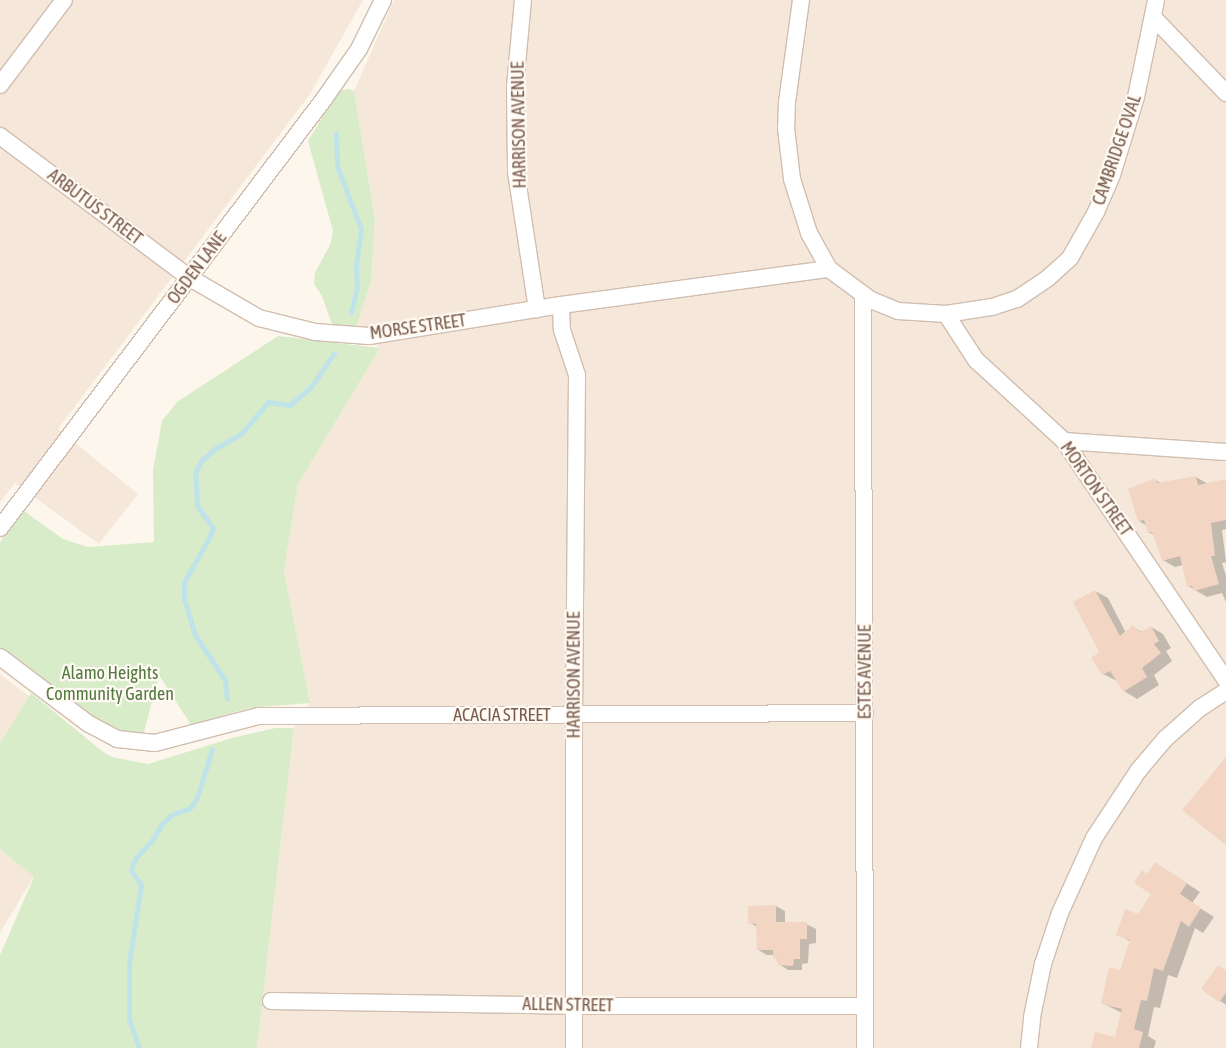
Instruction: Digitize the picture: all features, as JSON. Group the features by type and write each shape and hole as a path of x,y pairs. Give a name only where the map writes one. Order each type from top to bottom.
{"street":[{"path":"0,85 64,0"},
{"name":"OGDEN LANE","path":"0,528 190,278 359,49 382,0"},
{"name":"HARRISON AVENUE","path":"523,0 515,87 516,172 537,309"},
{"name":"CAMBRIDGE OVAL","path":"801,0 787,102 788,153 792,179 809,233 829,269 863,295 898,312 946,314 992,307 1017,299 1048,278 1070,258 1096,212 1112,175 1136,97 1154,18 1156,0"},
{"path":"1154,18 1226,94"},
{"name":"ARBUTUS STREET","path":"0,136 190,278"},
{"path":"560,305 829,269"},
{"name":"MORSE STREET","path":"190,278 259,318 315,332 369,336 560,305"},
{"name":"ESTES AVENUE","path":"863,295 865,1048"},
{"name":"HARRISON AVENUE","path":"560,305 562,330 577,376 574,1048"},
{"name":"MORTON STREET","path":"946,314 976,360 1064,441 1226,680"},
{"path":"1064,441 1226,452"},
{"name":"ACACIA STREET","path":"0,658 89,724 117,739 155,743 259,716 865,713"},
{"path":"1029,1048 1032,1017 1043,964 1060,914 1094,838 1138,771 1165,739 1200,708 1226,690"},
{"name":"ALLEN STREET","path":"271,1001 574,1006 865,1006"}],"shaded area":[{"path":"0,0 363,0 310,94 58,429 138,494 99,544 15,483 0,502"},
{"path":"394,0 1226,0 1226,1048 257,1048 294,728 310,703 284,571 298,484 380,348 356,329 371,281 375,219 354,91"},
{"path":"0,674 29,696 0,743"},
{"path":"0,849 34,876 0,933"}],"green space":[{"path":"348,89 354,91 375,219 371,281 356,329 332,324 322,296 314,284 315,273 330,245 333,231 308,141 338,91"},
{"name":"Alamo Heights Community Garden","path":"278,336 380,348 298,484 284,571 310,703 249,708 191,725 159,675 143,736 119,732 93,717 0,648 0,542 24,511 63,539 88,547 154,542 153,470 162,421 177,402"},
{"path":"31,693 102,751 112,757 148,764 232,738 275,728 294,728 257,1048 0,1048 0,955 34,877 0,849 0,743"}],"building":[{"path":"1196,476 1198,485 1226,479 1226,520 1211,523 1215,556 1211,556 1219,584 1194,591 1192,586 1187,587 1180,556 1162,561 1152,532 1148,533 1144,520 1138,521 1128,489 1155,478 1157,483"},
{"path":"1095,590 1120,636 1133,625 1140,632 1151,626 1159,641 1154,644 1161,653 1142,668 1147,677 1123,692 1110,671 1102,675 1091,658 1099,652 1073,602"},
{"path":"1226,757 1226,845 1182,810"},
{"path":"1155,862 1187,883 1180,894 1201,908 1189,927 1181,921 1163,971 1154,968 1147,1001 1141,1000 1134,1029 1143,1032 1139,1048 1091,1048 1095,1032 1115,1037 1122,1009 1101,1004 1109,967 1120,970 1130,940 1116,935 1125,909 1138,914 1151,894 1134,883 1142,870 1147,874"},
{"path":"776,905 776,922 807,922 807,939 800,939 800,959 794,959 793,966 778,965 777,959 773,958 773,950 757,950 756,924 748,923 748,906"},
{"path":"1218,965 1226,970 1226,993 1219,1002 1201,989"}],"waterway":[{"path":"336,134 337,166 361,229 356,264 357,288 351,312"},
{"path":"227,699 225,680 195,635 184,600 184,582 213,528 197,506 195,473 201,461 216,448 242,433 268,402 290,405 311,387 334,353"},
{"path":"139,1048 129,1019 129,963 141,885 131,870 135,859 153,839 161,825 171,815 190,808 197,798 212,749"}]}
